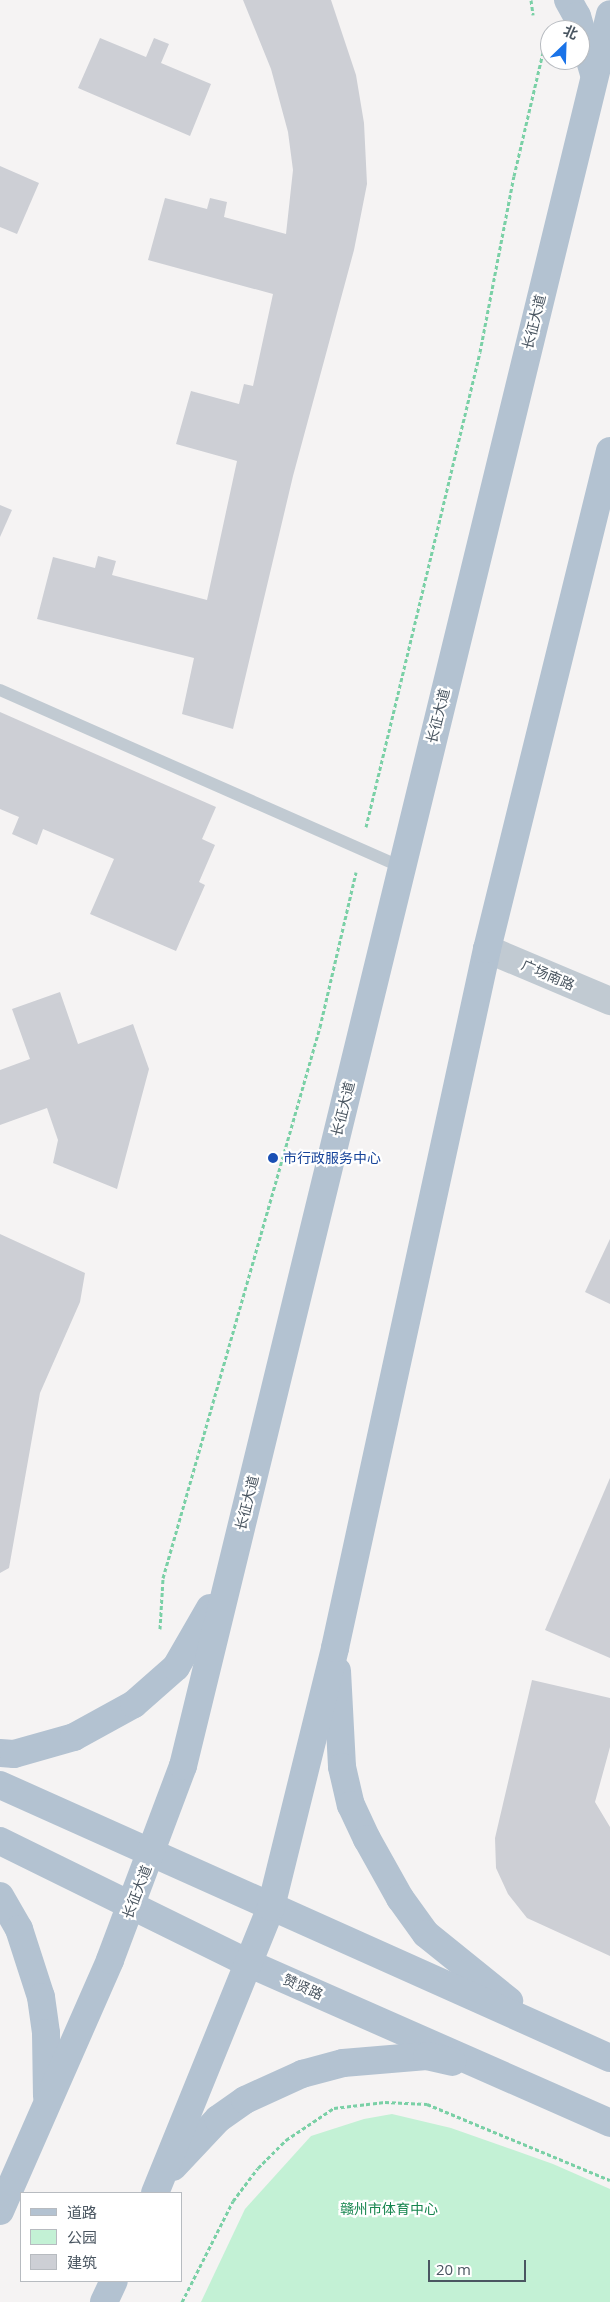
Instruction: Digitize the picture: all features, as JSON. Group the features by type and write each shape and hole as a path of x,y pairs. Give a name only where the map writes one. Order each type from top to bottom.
{"main road":[{"path":"568,0 577,16 594,74"},
{"name":"长征大道","path":"0,2211 132,1907 182,1766 610,14"},
{"path":"155,2192 250,1964 271,1907 335,1648 487,948 610,450"},
{"path":"0,1753 14,1754 74,1737 106,1722 158,1685 176,1667 194,1640 233,1562"},
{"path":"335,1648 342,1767 351,1805 367,1839 400,1898 426,1934 539,2026"},
{"path":"0,1785 610,2058"},
{"name":"赞贤路","path":"0,1842 250,1964 508,2076 610,2123"},
{"path":"0,1896 19,1930 41,1997 46,2033 47,2105"},
{"path":"156,2192 182,2156 218,2120 245,2100 302,2074 343,2063 427,2056 508,2076"},
{"path":"104,2302 114,2282"}],"street":[{"name":"广场南路","path":"487,948 610,1001"}],"lane":[{"path":"0,690 401,868"}],"path":[{"path":"531,0 533,15"},
{"path":"182,2302 233,2201 258,2168 286,2140 334,2108 385,2102 427,2104 610,2180"}],"green space":[{"name":"赣州市体育中心","path":"392,2114 451,2128 553,2164 610,2189 610,2302 201,2302 245,2209 311,2136 364,2119"}],"building":[{"path":"243,0 331,0 356,75 364,123 367,184 354,250 293,476 233,729 182,714 194,658 37,619 53,557 95,568 98,556 116,561 112,575 207,600 237,461 176,444 191,391 239,404 244,384 253,386 273,294 148,260 165,198 207,209 210,198 227,202 224,217 286,234 293,170 288,132 271,69"},
{"path":"100,38 146,57 154,38 169,44 161,63 211,84 190,136 78,88"},
{"path":"0,166 39,183 17,234 0,227"},
{"path":"0,505 12,510 0,537"},
{"path":"0,712 216,807 202,839 215,845 199,882 205,885 176,951 90,914 114,859 43,829 37,845 12,834 19,817 0,809"},
{"path":"60,992 78,1044 133,1024 149,1069 117,1189 53,1163 58,1140 47,1108 0,1125 0,1070 30,1059 12,1009"},
{"path":"0,1234 85,1273 80,1302 40,1393 9,1568 0,1573"},
{"path":"610,1239 610,1304 585,1292"},
{"path":"610,1478 610,1658 545,1630"},
{"path":"532,1680 610,1698 610,1747 595,1802 610,1827 610,1956 527,1918 508,1894 496,1868 495,1838"}],"place":[{"name":"市行政服务中心","path":"273,1158"}]}
